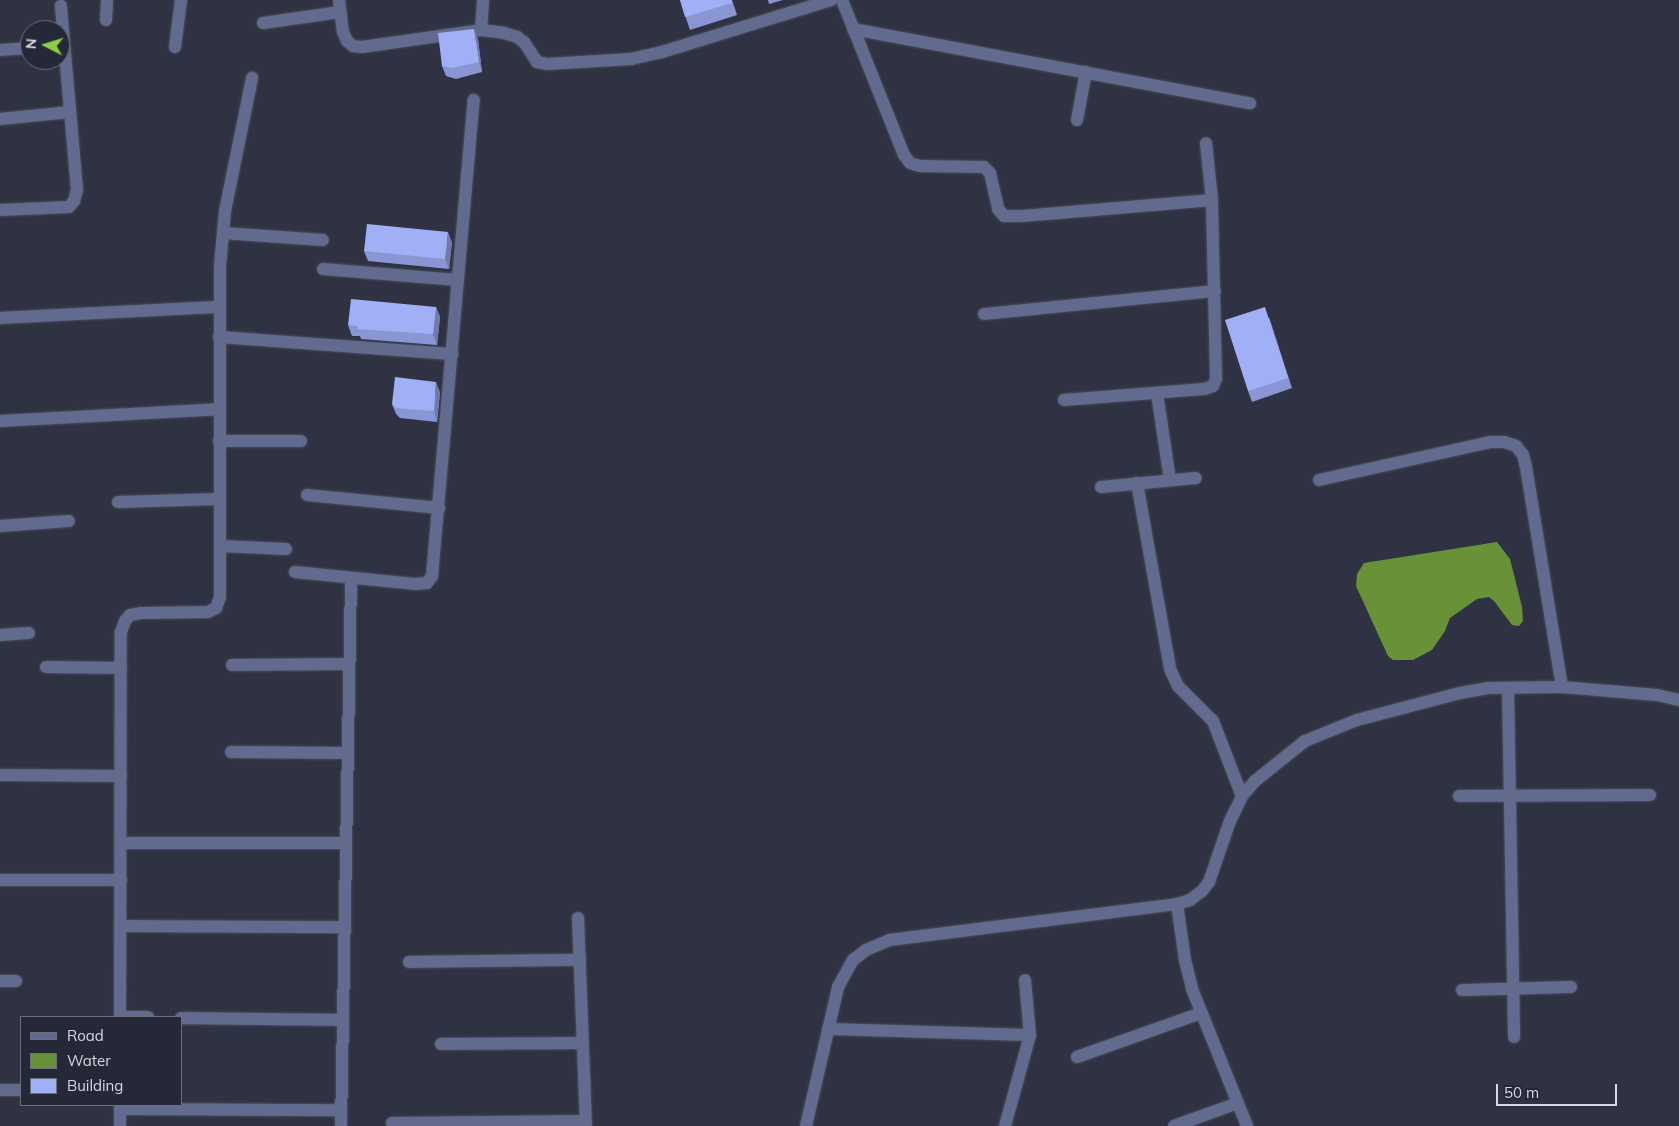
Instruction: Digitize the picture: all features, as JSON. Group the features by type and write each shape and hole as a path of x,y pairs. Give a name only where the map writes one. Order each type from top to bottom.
{"street":[{"path":"106,20 107,0"},
{"path":"175,47 181,0"},
{"path":"481,30 483,0"},
{"path":"263,23 340,6 347,41 353,46 362,47 481,30 517,37 524,42 537,62 547,64 631,59 701,41 831,0"},
{"path":"842,0 904,155 910,163 920,166 984,167 990,173 998,209 1004,216 1212,200"},
{"path":"61,6 61,20"},
{"path":"853,29 1250,103"},
{"path":"0,50 20,49"},
{"path":"0,210 69,207 74,201 77,190 65,70"},
{"path":"1077,120 1086,72"},
{"path":"120,1016 121,632 125,621 130,615 141,612 208,612 216,608 220,597 219,307 223,233 225,211 252,78"},
{"path":"295,572 416,584 426,583 432,576 474,100"},
{"path":"0,119 70,112"},
{"path":"1064,400 1213,386 1216,379 1215,291 1212,200 1206,143"},
{"path":"223,233 323,240"},
{"path":"323,269 458,280"},
{"path":"984,314 1215,291"},
{"path":"0,318 219,307"},
{"path":"219,337 452,354"},
{"path":"1157,392 1170,480"},
{"path":"0,421 219,409"},
{"path":"219,441 301,441"},
{"path":"1319,480 1490,442 1504,442 1516,446 1523,455 1526,467 1562,687"},
{"path":"1101,487 1196,478"},
{"path":"1137,484 1170,669 1178,686 1213,721 1242,796"},
{"path":"307,495 439,508"},
{"path":"118,502 220,499"},
{"path":"0,526 69,521"},
{"path":"220,546 286,549"},
{"path":"340,1126 351,578"},
{"path":"0,636 29,633"},
{"path":"232,665 349,664"},
{"path":"46,667 121,668"},
{"path":"806,1126 838,987 853,960 866,950 888,940 1176,904 1190,900 1202,892 1209,882 1230,821 1242,796 1255,781 1292,749 1329,730 1460,692 1488,688 1562,687 1657,695 1679,700"},
{"path":"1508,688 1514,1036"},
{"path":"232,752 346,753"},
{"path":"0,776 121,776"},
{"path":"1458,796 1650,795"},
{"path":"121,843 346,843"},
{"path":"0,880 121,880"},
{"path":"1176,904 1185,960 1192,989 1247,1126"},
{"path":"392,1124 585,1124 578,918"},
{"path":"120,926 344,927"},
{"path":"409,962 580,960"},
{"path":"1005,1126 1030,1035 1026,980"},
{"path":"0,981 16,981"},
{"path":"1462,990 1571,987"},
{"path":"1077,1057 1201,1013"},
{"path":"182,1018 342,1020"},
{"path":"828,1029 1030,1035"},
{"path":"441,1044 582,1043"},
{"path":"0,1090 20,1090"},
{"path":"1174,1126 1238,1103"},
{"path":"120,1126 120,1107 341,1110"}],"water":[{"path":"1497,542 1510,559 1522,607 1523,621 1519,626 1512,625 1489,597 1477,599 1450,618 1445,631 1432,650 1413,660 1393,660 1388,656 1356,586 1357,574 1364,563"}],"building":[{"path":"680,0 731,0 732,3 685,17"},
{"path":"474,29 479,62 452,68 442,66 438,33"},
{"path":"367,224 448,232 445,259 364,251"},
{"path":"351,299 436,307 433,334 357,329 357,326 348,325"},
{"path":"1265,307 1288,378 1248,391 1225,320"},
{"path":"395,377 436,382 434,411 396,408 392,404"}]}
